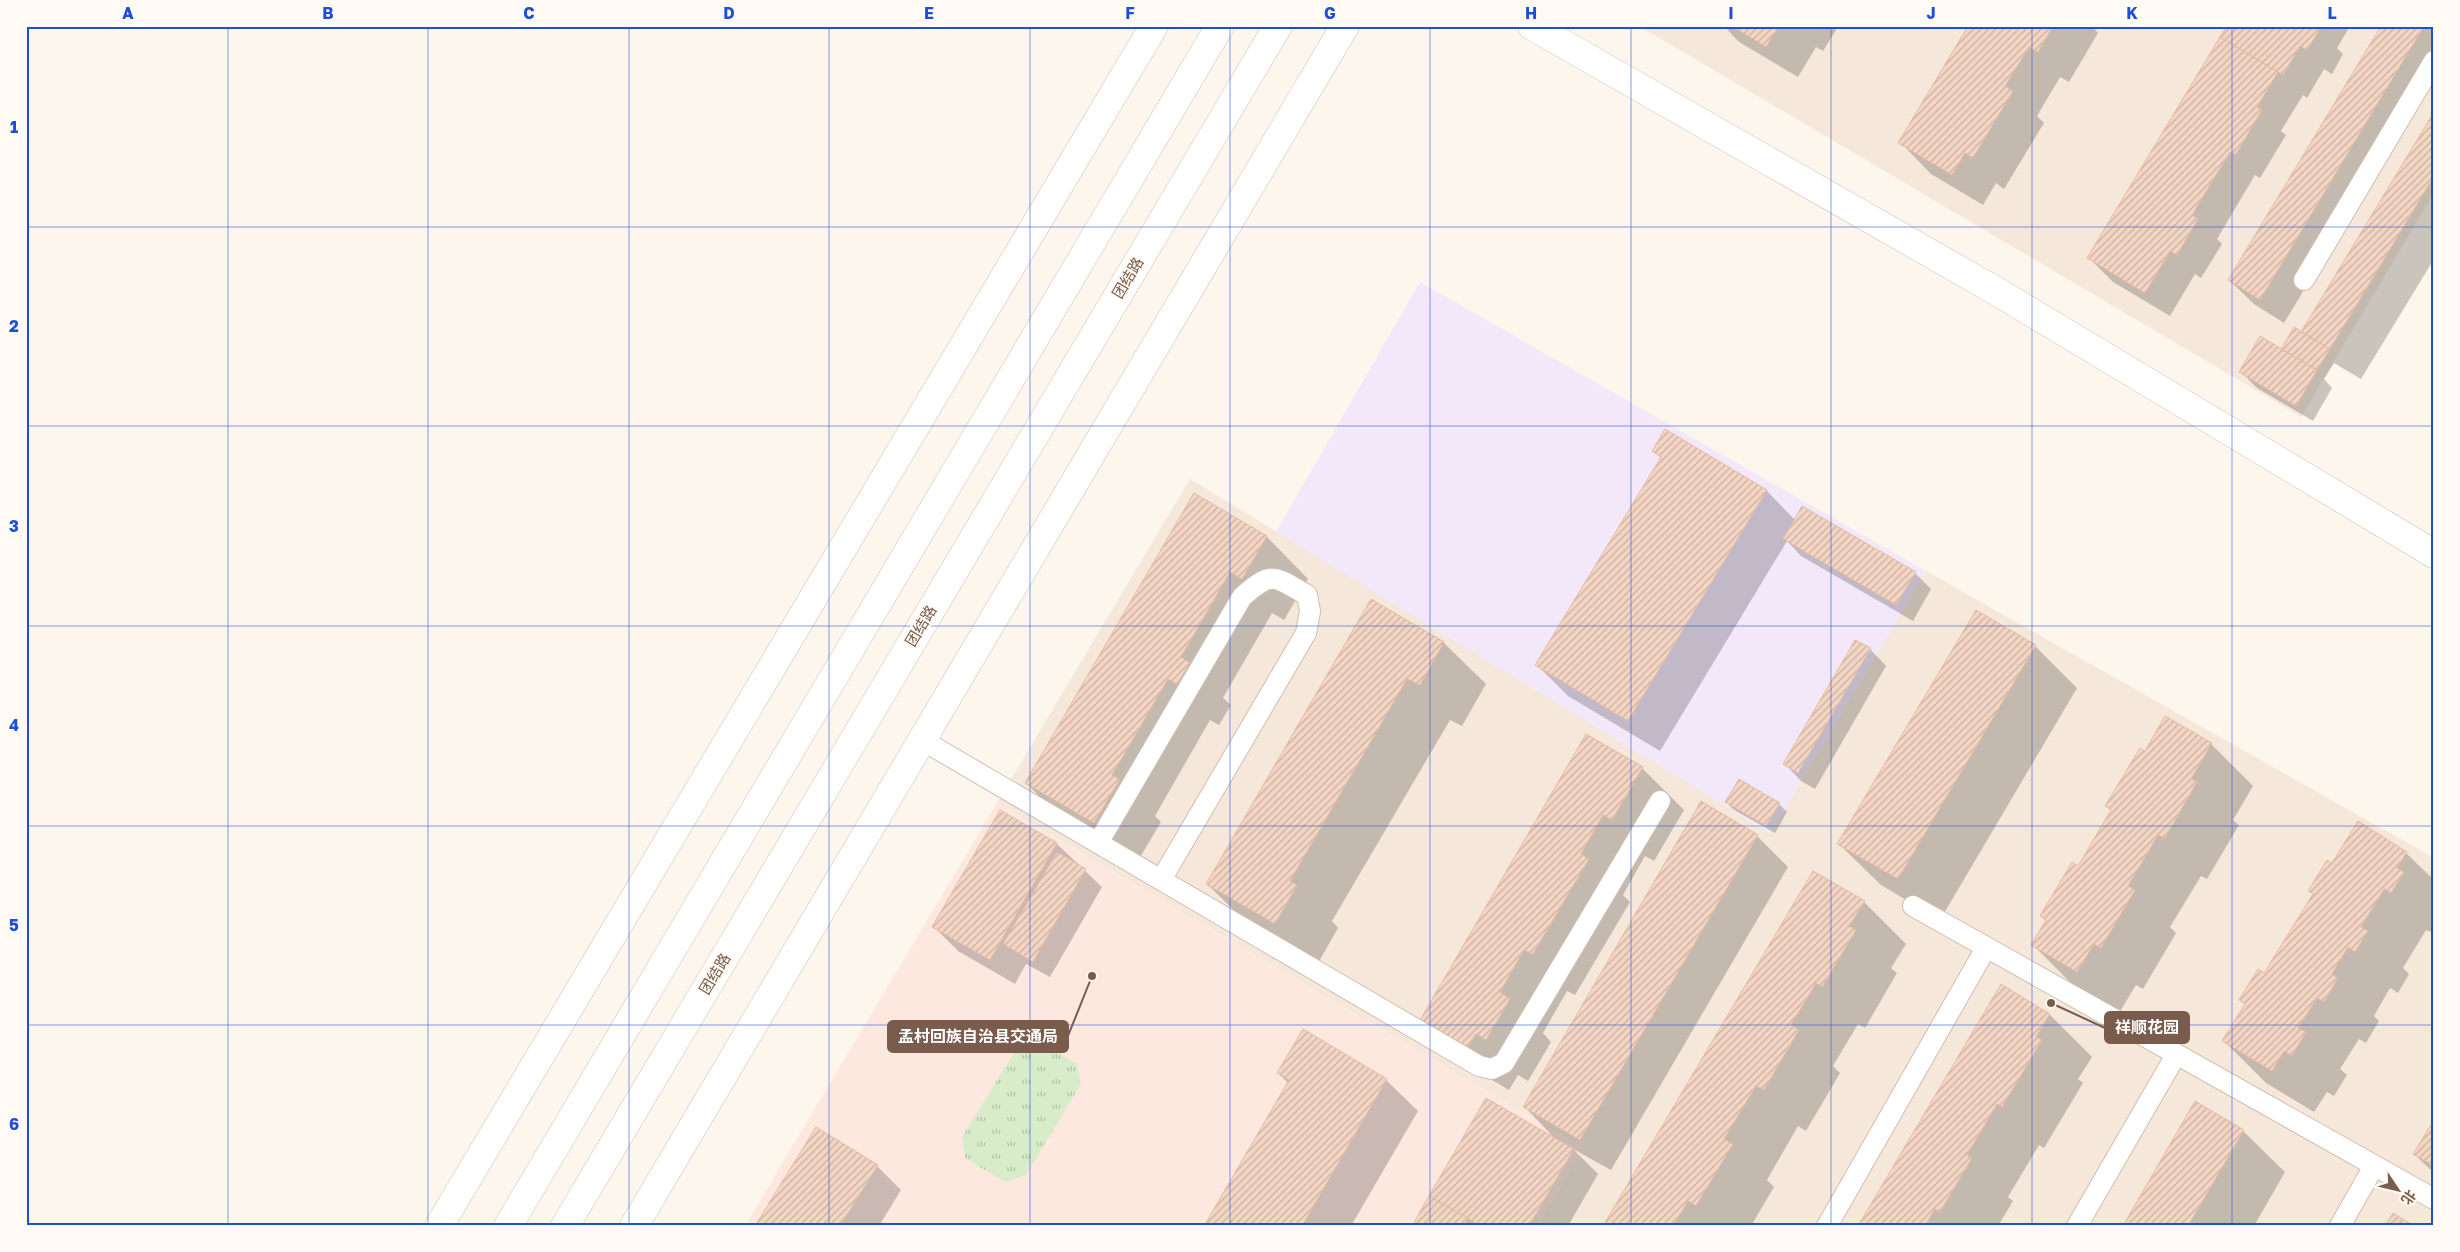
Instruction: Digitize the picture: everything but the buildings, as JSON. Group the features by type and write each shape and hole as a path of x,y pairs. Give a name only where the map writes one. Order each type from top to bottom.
{"street":[{"path":"439,1226 1154,26"},
{"path":"508,1226 1220,26"},
{"name":"团结路","path":"565,1226 1278,26"},
{"path":"634,1226 1345,26"},
{"path":"1532,26 1996,292 2434,554"}],"lane":[{"path":"2304,280 2434,61"},
{"path":"1098,843 1242,597 1262,580 1276,578 1307,595 1310,611 1306,634 1161,880"},
{"path":"922,740 1479,1066 1492,1069 1504,1063 1660,801"},
{"path":"1912,906 2434,1199"},
{"path":"1828,1226 1986,948"},
{"path":"2077,1226 2176,1055"},
{"path":"2340,1226 2374,1166"}],"shaded area":[{"path":"1639,26 2434,26 2434,193 2301,417"},
{"path":"1420,282 1926,571 1770,833 1276,532"},
{"path":"1190,479 1770,833 1926,571 2434,858 2434,1226 1537,1226 1583,1148 997,803"},
{"path":"997,803 1583,1148 1537,1226 745,1226"}],"green space":[{"path":"1037,1040 1077,1064 1081,1084 1026,1175 1005,1182 965,1158 962,1137 1018,1046"}],"place":[{"name":"孟村回族自治县交通局","path":"1092,976"},
{"name":"祥顺花园","path":"2051,1003"}]}
